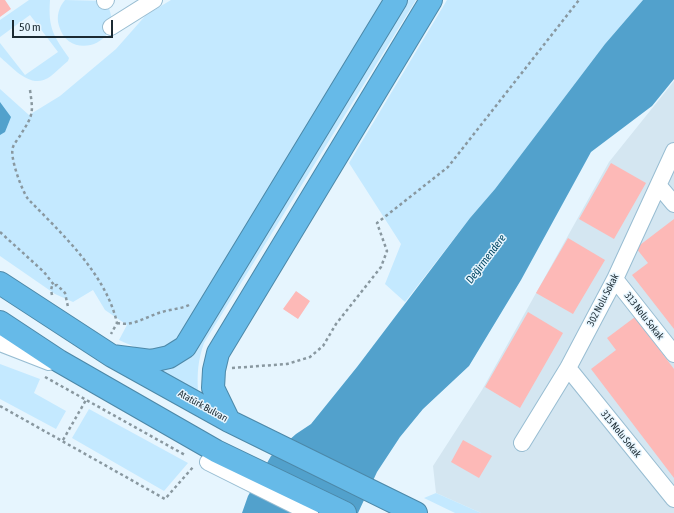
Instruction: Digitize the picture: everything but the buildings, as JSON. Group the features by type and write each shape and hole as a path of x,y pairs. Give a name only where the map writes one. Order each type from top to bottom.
{"highway":[{"path":"111,346 151,361 170,357 185,347 396,0"},
{"path":"229,421 213,388 214,370 218,353 431,0"},
{"name":"Atatürk Bulvarı","path":"0,283 111,346 229,421 408,509"},
{"path":"0,322 59,361 86,376 207,458 345,513"}],"street":[{"path":"111,27 154,0"},
{"name":"302 Nolu Sokak","path":"522,443 568,368 615,278 674,151"},
{"path":"659,186 674,204"},
{"name":"313 Nolu Sokak","path":"615,278 674,354"},
{"path":"0,343 86,376"},
{"name":"315 Nolu Sokak","path":"568,368 674,499"},
{"path":"207,458 310,513"}],"path":[{"path":"214,370 287,364 310,357 323,346 336,324 382,267 387,251 377,223 448,167 579,0"},
{"path":"30,90 32,109 30,120 12,148 12,155 24,193 28,200 71,243 85,260 103,287 115,313 117,323 111,346"},
{"path":"0,232 44,272 54,285 57,284 65,293 68,312"},
{"path":"52,299 51,290 54,285"},
{"path":"117,323 123,324 142,320 161,312 183,308 193,303"},
{"path":"0,406 165,498 207,458 86,400 42,375"},
{"path":"63,440 86,400"}],"shaded area":[{"path":"29,0 50,0 51,25 55,37 69,58 68,61 51,76 44,80 37,81 24,77 0,57 0,43 25,75 58,52 30,15 0,37 0,20"},
{"path":"65,0 105,1 111,15 110,27 105,37 96,43 85,46 74,44 65,38 59,26 58,15"},
{"path":"171,0 385,0 179,338 162,347 149,350 136,347 119,340 127,325 105,310 93,290 73,302 55,294 0,256 0,89 29,115 60,96 116,49 146,15"},
{"path":"408,0 416,0 204,343 198,367 198,391 159,370 372,56"},
{"path":"447,0 643,0 605,44 495,189 470,218 405,302 385,284 401,244 349,163"},
{"path":"674,81 674,513 481,513 436,493 433,466 482,390 609,162"},
{"path":"0,364 40,379 34,393 66,411 56,429 0,399"},
{"path":"89,409 188,463 164,491 72,438"},
{"path":"436,493 481,513 455,513 424,498"}],"water":[{"name":"Değirmendere","path":"643,0 674,0 674,79 652,106 591,152 521,280 469,366 423,409 400,437 377,472 358,513 242,513 248,496 271,456 296,434 311,424 357,367 470,218 495,189 605,44"},
{"path":"0,102 11,117 5,132 0,135"}]}
